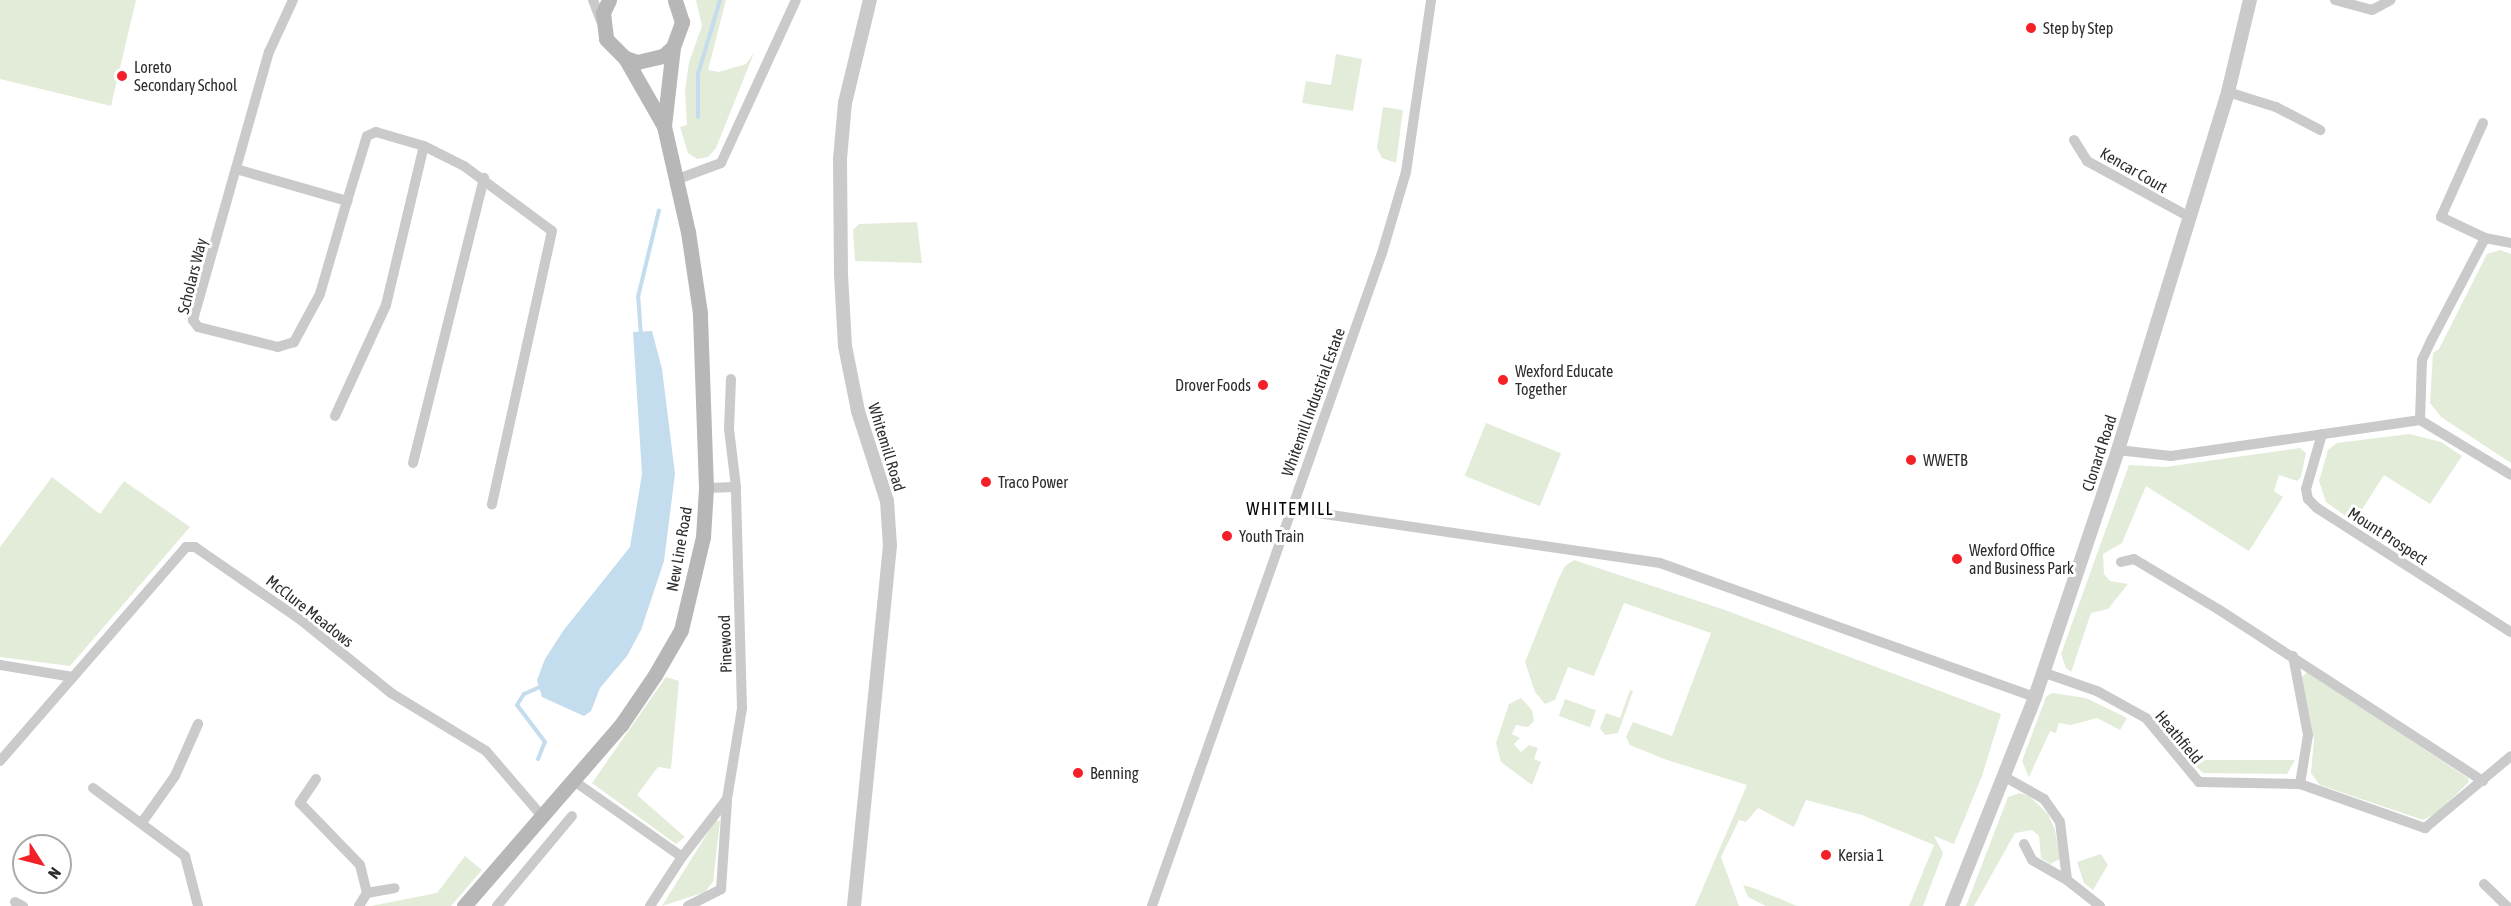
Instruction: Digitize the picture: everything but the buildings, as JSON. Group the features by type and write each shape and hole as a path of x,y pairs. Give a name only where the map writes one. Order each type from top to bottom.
{"main road":[{"path":"603,27 609,0"},
{"name":"New Line Road","path":"663,126 673,47 682,22 678,3"},
{"name":"New Line Road","path":"464,906 621,725 681,630 703,537 706,488 700,313 678,179 663,126 625,58 610,45 603,27"},
{"path":"625,58 651,61 673,47"}],"street":[{"path":"293,0 269,52 236,169 347,201"},
{"path":"593,0 603,27"},
{"path":"678,179 721,163 796,0"},
{"name":"Whitemill Road","path":"854,906 890,546 887,501 858,411 844,346 841,276 840,159 845,103 870,0"},
{"name":"Whitemill Industrial Estate","path":"1152,906 1382,253 1406,172 1431,0"},
{"name":"Clonard Road","path":"1952,906 2034,697 2118,450 2188,216 2228,92 2250,0"},
{"path":"2335,0 2372,10 2391,0"},
{"path":"2228,92 2276,107 2320,130"},
{"path":"2483,123 2441,217 2485,238 2511,243"},
{"name":"Scholars Way","path":"236,169 193,320 198,327 278,348 294,342 323,285 368,133 424,146 484,178 552,231 492,505"},
{"name":"Kencar Court","path":"2074,140 2087,161 2188,216"},
{"path":"335,416 386,305 424,146"},
{"path":"413,463 484,178"},
{"path":"2420,420 2422,360 2485,238"},
{"name":"Pinewood","path":"688,906 721,889 727,799 742,708 736,487 729,429 732,379"},
{"path":"2118,450 2171,456 2420,420 2511,475"},
{"name":"Mount Prospect","path":"2322,434 2306,489 2312,504 2511,632"},
{"path":"706,488 736,487"},
{"path":"1290,509 1660,563 2034,697"},
{"name":"McClure Meadows","path":"0,761 186,546 195,547 301,620 391,693 486,752 542,816"},
{"path":"2121,562 2134,559 2293,656 2483,781"},
{"path":"2293,656 2308,735 2300,784"},
{"path":"0,665 73,677"},
{"name":"Heathfield","path":"2042,672 2097,692 2146,718 2199,782 2300,784 2425,828 2511,756"},
{"path":"143,821 175,776 198,723"},
{"path":"2004,777 2044,799 2061,822 2067,880"},
{"path":"316,779 300,803 360,865 367,892 359,906"},
{"path":"574,780 682,857"},
{"path":"93,788 143,821 185,856 198,906"},
{"name":"Pinewood","path":"650,906 682,857 727,799"},
{"path":"496,906 572,816"},
{"path":"2025,844 2032,860 2067,880 2100,906"},
{"path":"2484,884 2507,906"},
{"path":"367,892 395,888"}],"green space":[{"path":"0,0 136,0 111,106 0,79"},
{"path":"696,0 726,0 708,70 719,72 746,64 754,53 716,148 708,157 697,159 688,153 680,127 687,125 685,91 689,62 702,26"},
{"path":"1336,54 1362,59 1353,111 1302,103 1306,81 1331,85"},
{"path":"1383,107 1403,110 1396,163 1382,158 1377,148"},
{"path":"917,222 922,263 855,261 853,230 859,224"},
{"path":"2500,250 2511,254 2511,463 2441,417 2430,403 2433,353 2439,349 2487,254"},
{"path":"1486,423 1561,453 1540,506 1465,476"},
{"path":"2409,434 2441,442 2462,456 2430,504 2384,475 2354,522 2326,502 2319,481 2328,450 2337,443"},
{"path":"2300,448 2306,453 2301,477 2297,481 2279,475 2274,491 2283,497 2249,551 2146,486 2122,543 2103,554 2104,574 2110,581 2128,584 2108,609 2091,613 2071,672 2066,668 2061,654 2129,465 2165,467"},
{"path":"52,477 100,514 124,481 190,527 70,666 0,657 0,547"},
{"path":"1574,560 1725,610 2001,714 1982,776 1954,844 1934,836 1943,853 1923,906 1909,906 1934,845 1862,815 1806,800 1794,827 1758,808 1746,822 1739,820 1721,857 1739,906 1695,906 1747,785 1664,759 1630,745 1626,737 1633,722 1672,736 1711,633 1624,603 1594,676 1568,667 1555,700 1545,704 1535,692 1525,662 1558,580 1565,566"},
{"path":"2307,672 2468,778 2469,782 2437,813 2423,820 2320,785 2311,773 2314,739 2302,677"},
{"path":"666,677 679,681 671,769 658,767 637,795 685,837 676,844 592,783"},
{"path":"1630,690 1633,691 1618,733 1605,735 1600,728 1606,713 1620,718"},
{"path":"2052,693 2086,698 2127,718 2120,730 2097,718 2071,725 2059,723 2056,733 2050,731 2029,777 2022,761 2046,697"},
{"path":"1521,698 1532,710 1534,721 1528,727 1516,725 1512,734 1520,738 1514,744 1521,752 1529,745 1538,748 1534,759 1541,762 1532,785 1501,762 1496,743 1509,704"},
{"path":"1565,699 1596,710 1590,727 1559,716"},
{"path":"2205,760 2295,760 2287,774 2203,773 2196,766"},
{"path":"2020,793 2029,796 2048,814 2055,830 2060,859 2050,864 2041,858 2039,836 2032,830 2015,833 1974,906 1966,906 2008,797"},
{"path":"715,821 720,821 713,882 705,892 662,906"},
{"path":"2101,854 2108,865 2093,890 2084,883 2077,862"},
{"path":"465,856 482,870 451,906 371,906 437,893"},
{"path":"1743,885 1797,906 1766,906 1748,897"}],"water":[{"path":"652,331 662,369 675,474 664,561 641,630 627,656 600,688 591,711 584,716 542,697 537,680 545,659 563,631 630,547 642,474 633,332"}],"waterway":[{"path":"698,117 698,74 720,0"},
{"path":"641,336 638,297 659,210"},
{"path":"538,759 545,742 517,705 524,694 540,687"}],"place":[{"name":"Step by Step","path":"2031,28"},
{"name":"Loreto Secondary School","path":"122,76"},
{"name":"Wexford Educate Together","path":"1503,380"},
{"name":"Drover Foods","path":"1263,385"},
{"name":"WWETB","path":"1911,460"},
{"name":"Traco Power","path":"986,482"},
{"name":"Youth Train","path":"1227,536"},
{"name":"Wexford Office and Business Park","path":"1957,559"},
{"name":"Benning","path":"1078,773"},
{"name":"Kersia 1","path":"1826,855"}],"district":[{"name":"WHITEMILL","path":"1290,509"}]}
